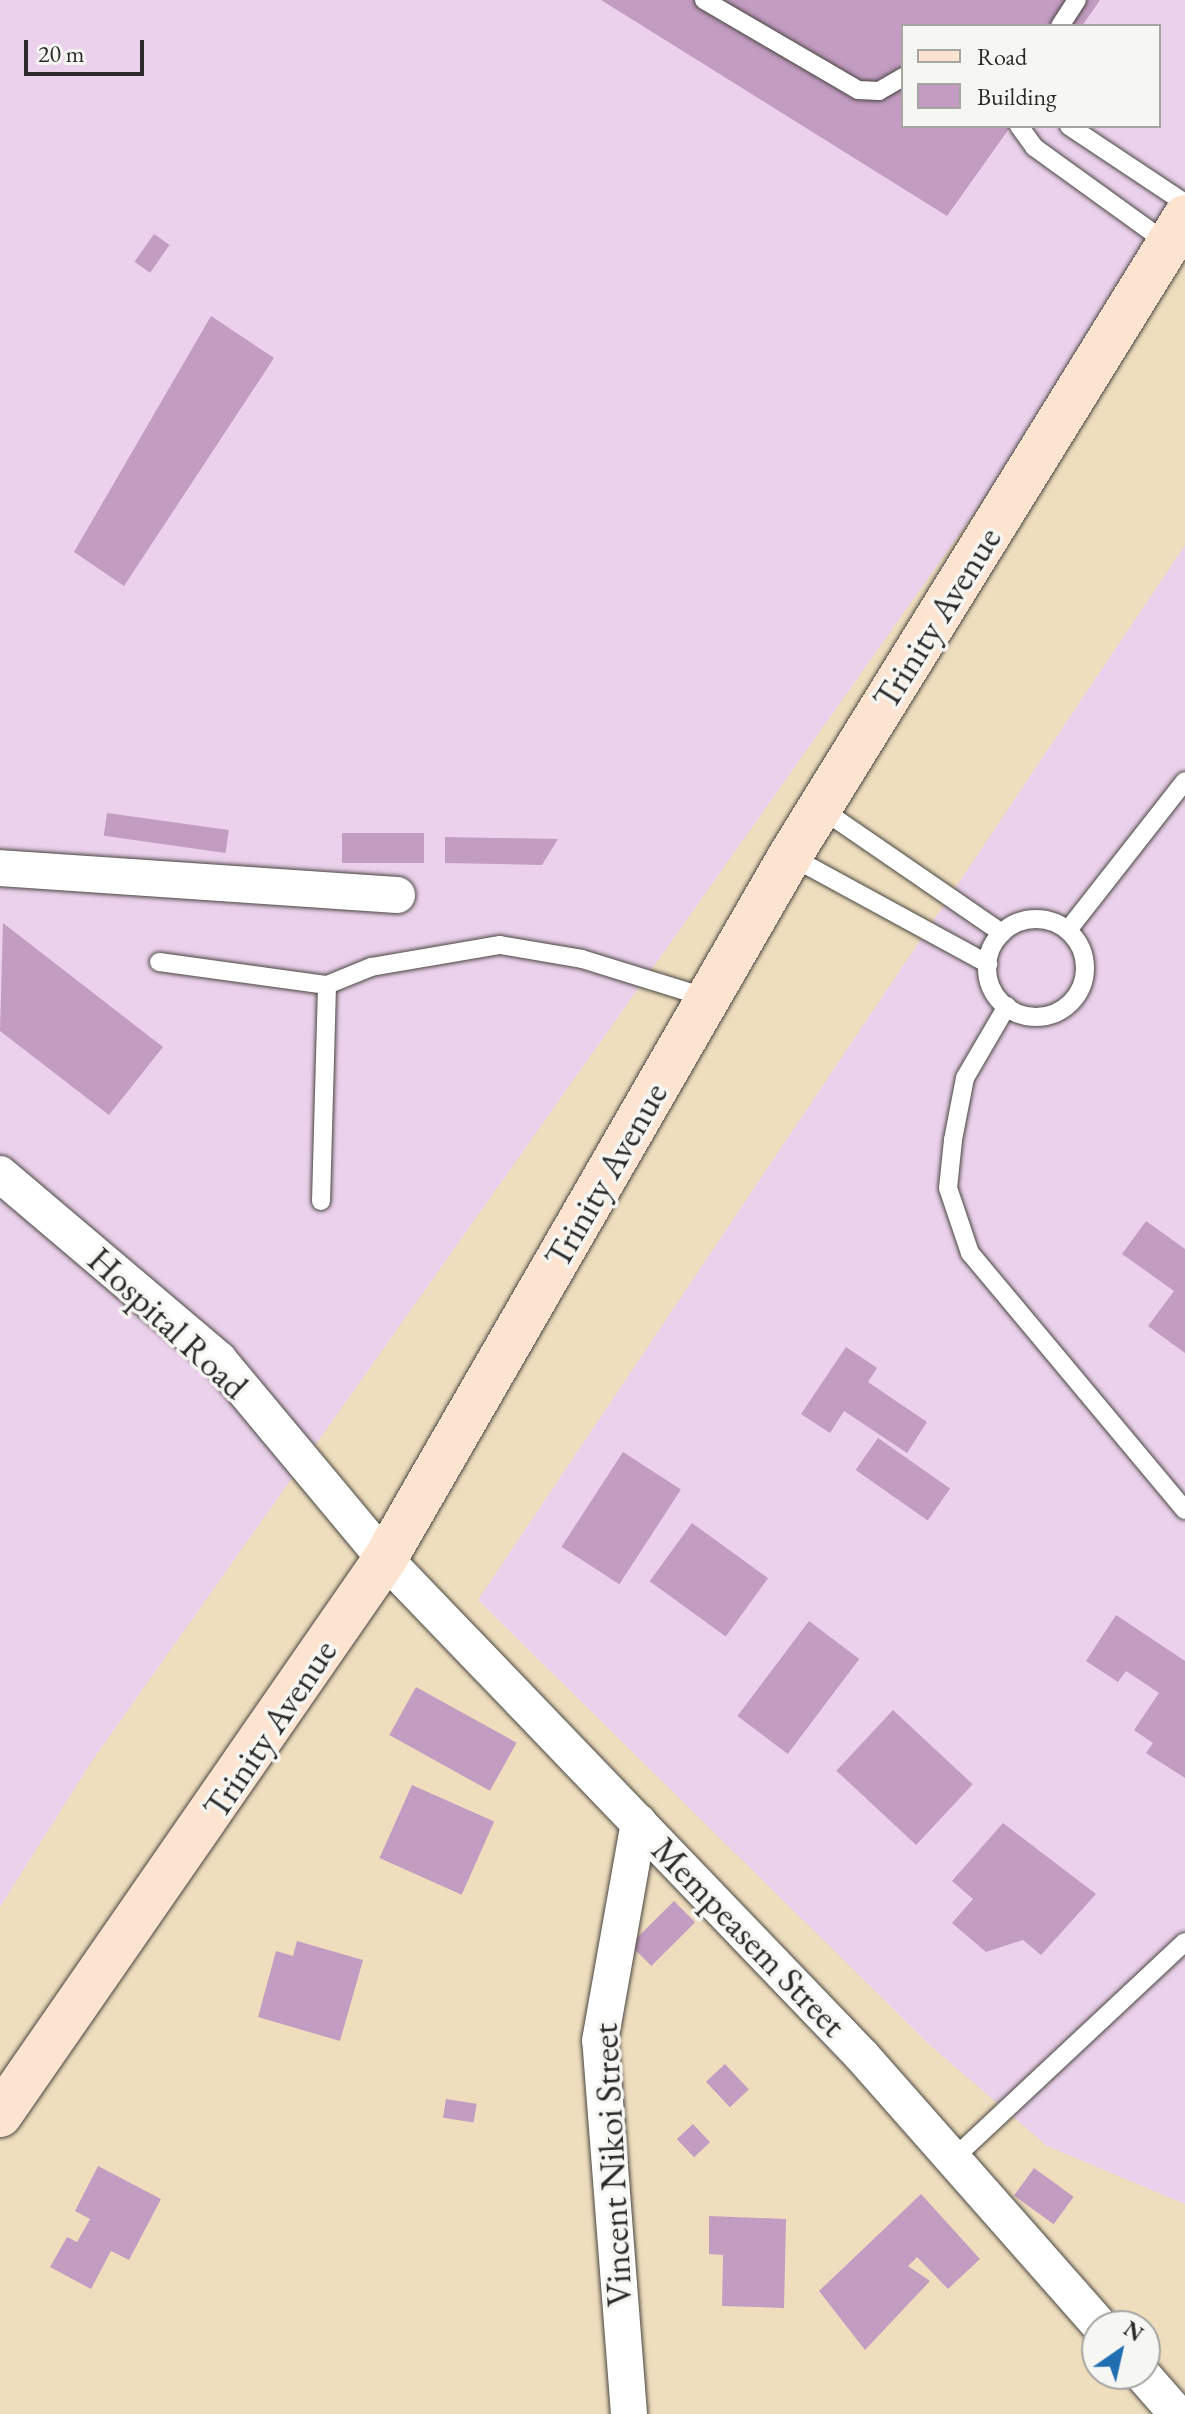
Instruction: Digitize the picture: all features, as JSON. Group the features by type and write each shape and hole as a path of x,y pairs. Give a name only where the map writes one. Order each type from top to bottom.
{"street":[{"name":"Trinity Avenue","path":"0,2115 385,1559 790,856 1176,230"},
{"path":"0,868 397,895"},
{"name":"Hospital Road","path":"0,1174 219,1360 385,1559"},
{"name":"Mempeasem Street","path":"385,1559 639,1822 954,2158 1086,2310"},
{"name":"Vincent Nikoi Street","path":"629,2414 600,2041 639,1822"},
{"path":"1156,2390 1177,2414"}],"lane":[{"path":"704,0 858,90 879,91 901,78"},
{"path":"1061,24 1077,0"},
{"path":"1020,128 1034,147 1176,230"},
{"path":"1072,128 1185,203"},
{"path":"1068,930 1185,781"},
{"path":"820,808 1002,933"},
{"path":"790,856 988,964"},
{"path":"1022,921 1068,930 1082,949 1086,972 1078,995 1061,1011 1038,1018 1007,1006 997,997 988,964 1002,933 1022,921"},
{"path":"159,962 327,985 371,967 500,945 582,959 708,998"},
{"path":"321,1201 327,985"},
{"path":"1007,1006 965,1078 953,1140 948,1188 970,1253 1185,1510"},
{"path":"954,2158 1185,1942"}],"shaded area":[{"path":"0,0 1185,0 1185,215 92,1761 0,1907"},
{"path":"1185,545 1185,2204 1047,2146 933,2048 478,1600"}],"building":[{"path":"601,0 1100,0 1083,24 901,24 901,128 1010,128 947,216"},
{"path":"154,234 170,245 150,273 134,262"},
{"path":"211,316 274,358 124,586 74,552"},
{"path":"107,813 229,830 226,853 104,836"},
{"path":"342,833 424,833 424,863 342,863"},
{"path":"445,837 558,839 542,865 445,863"},
{"path":"3,923 163,1047 109,1115 0,1031"},
{"path":"1146,1221 1185,1249 1185,1353 1148,1326 1174,1291 1122,1254"},
{"path":"846,1347 877,1368 868,1382 927,1422 907,1453 844,1411 830,1433 801,1414"},
{"path":"878,1438 950,1488 928,1520 856,1470"},
{"path":"623,1452 681,1490 619,1584 561,1547"},
{"path":"692,1523 768,1578 726,1637 650,1581"},
{"path":"1116,1615 1185,1661 1185,1778 1146,1753 1153,1743 1134,1730 1159,1693 1126,1671 1118,1682 1086,1661"},
{"path":"809,1621 859,1659 788,1754 737,1716"},
{"path":"416,1687 517,1743 490,1791 389,1735"},
{"path":"893,1710 973,1784 916,1845 836,1771"},
{"path":"412,1785 494,1822 462,1895 379,1858"},
{"path":"1003,1823 1096,1894 1041,1955 1023,1940 986,1952 952,1923 973,1899 952,1881"},
{"path":"674,1901 695,1922 651,1966 630,1945"},
{"path":"297,1941 363,1960 340,2041 258,2017 276,1951 293,1956"},
{"path":"725,2064 749,2090 730,2107 706,2082"},
{"path":"446,2099 477,2104 474,2123 443,2118"},
{"path":"693,2124 710,2142 694,2157 677,2139"},
{"path":"98,2166 161,2199 129,2260 111,2251 91,2289 50,2267 67,2237 77,2242 90,2219 75,2211"},
{"path":"1034,2168 1074,2197 1054,2224 1014,2196"},
{"path":"921,2194 980,2259 948,2289 917,2257 908,2266 930,2281 865,2350 819,2291"},
{"path":"709,2216 786,2219 784,2308 722,2306 723,2255 709,2254"}]}
